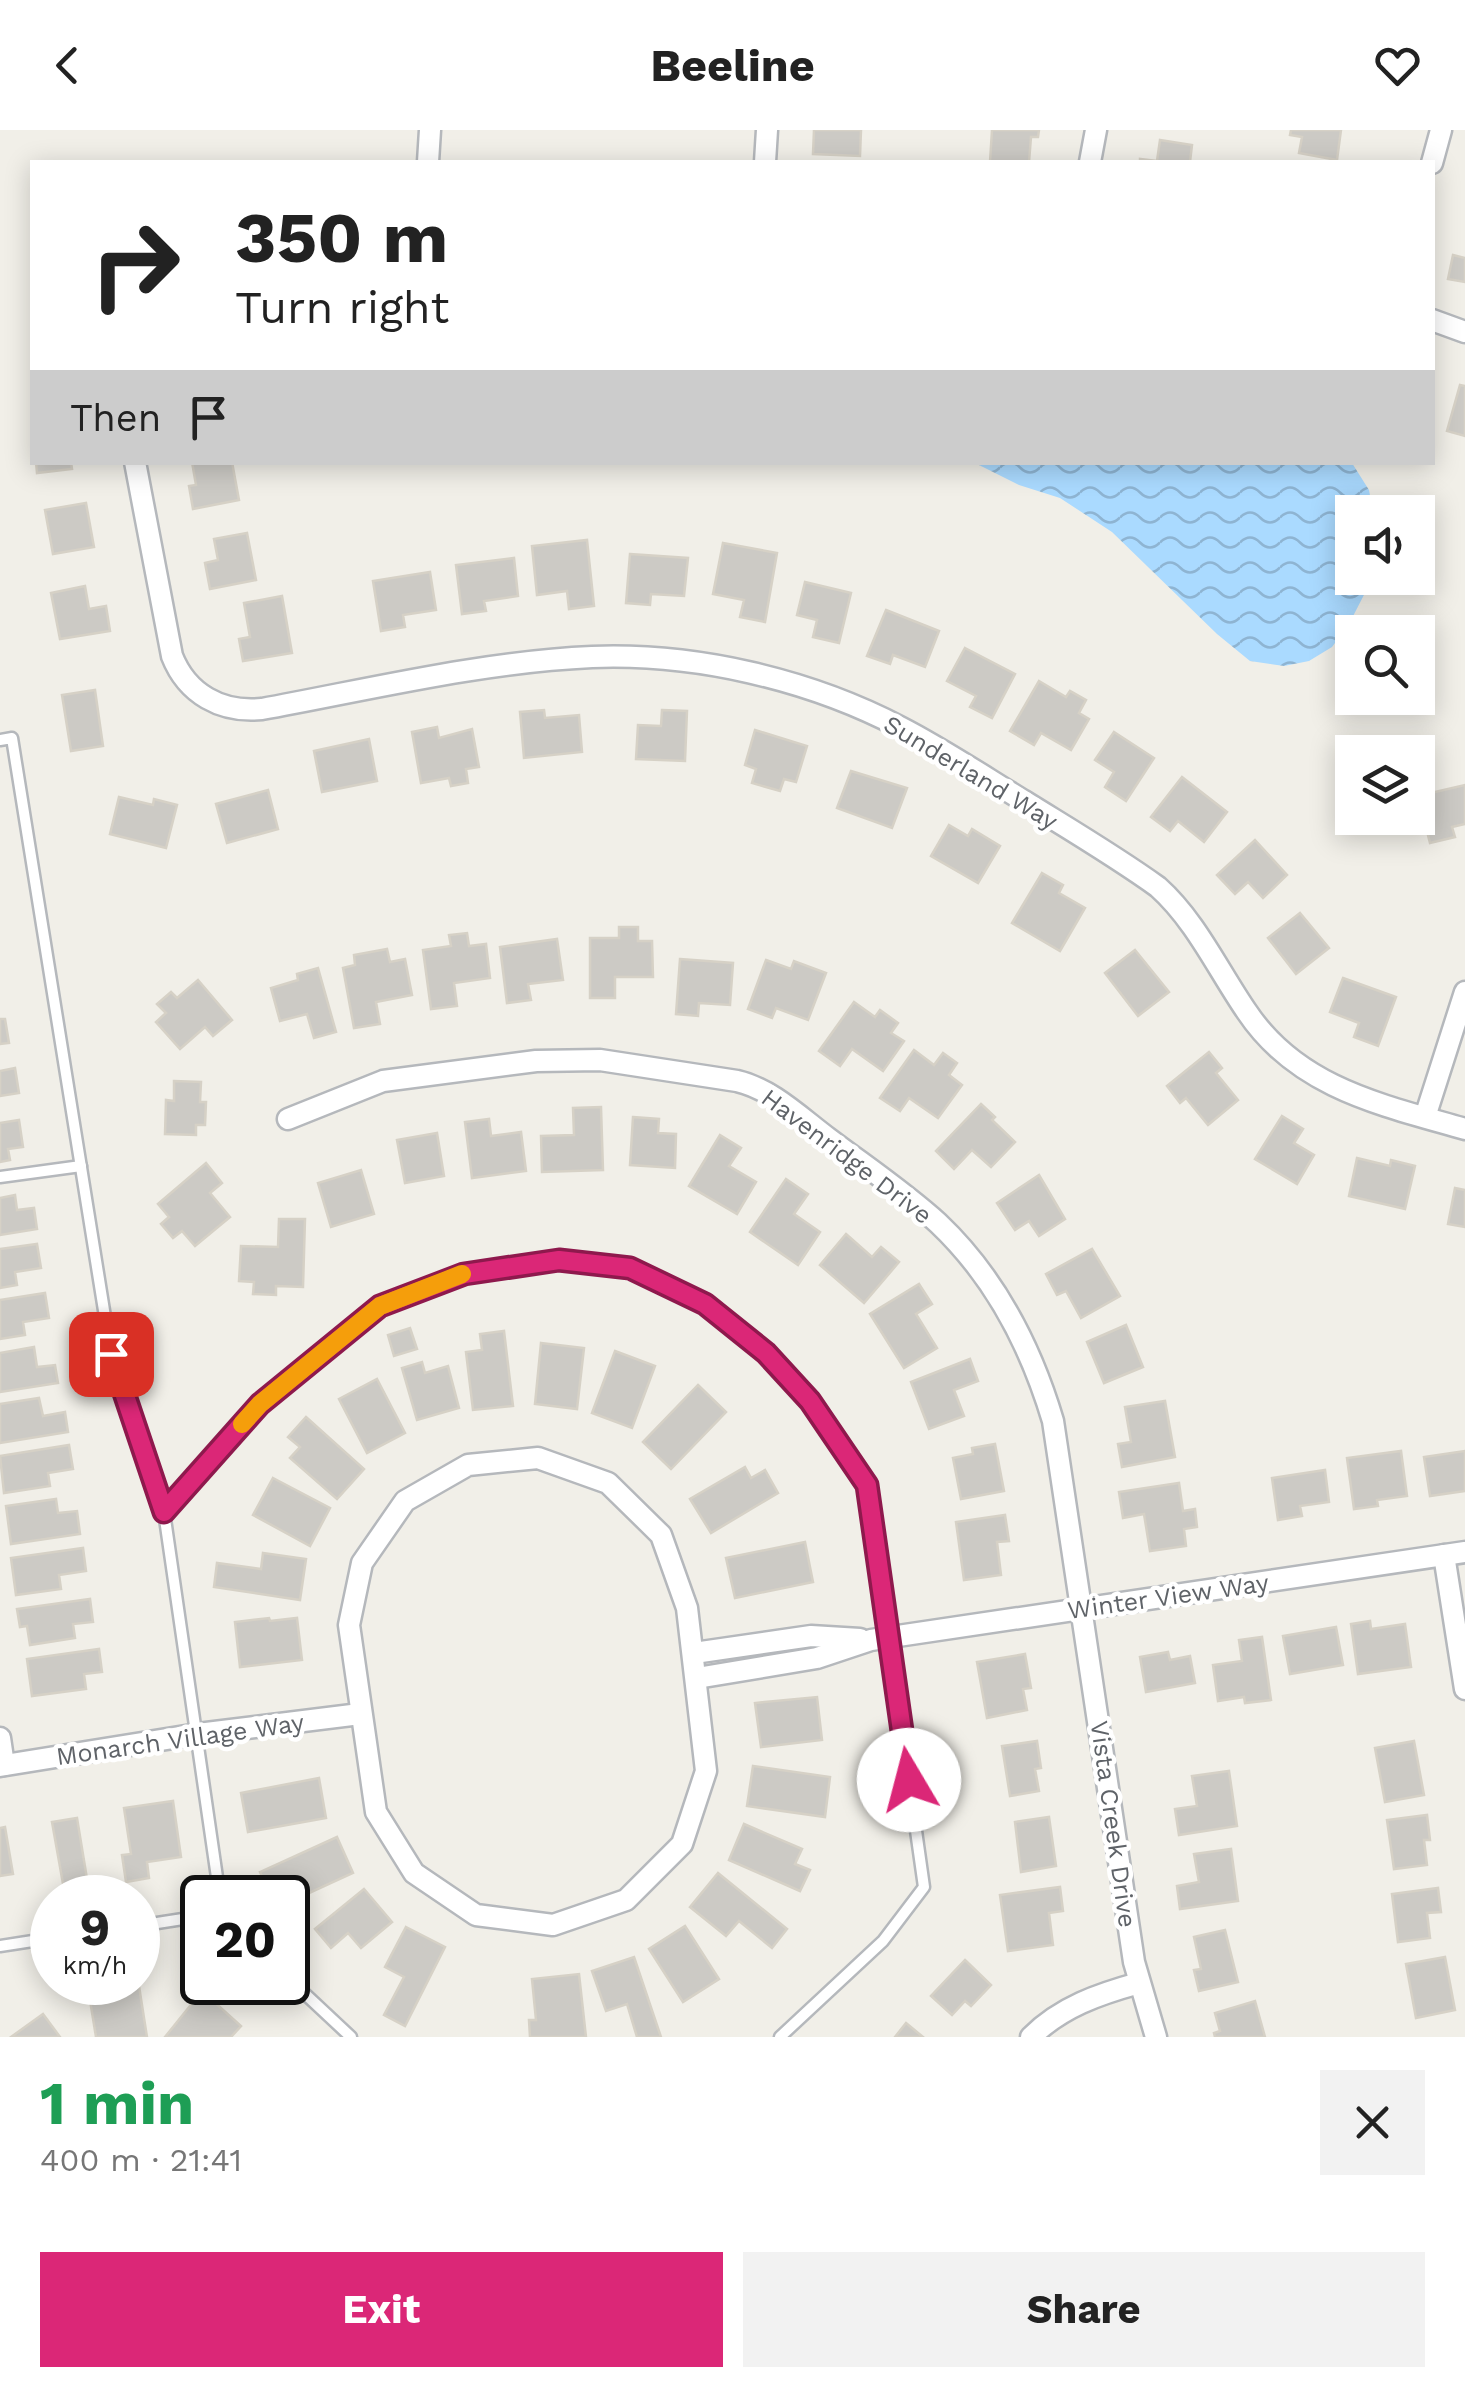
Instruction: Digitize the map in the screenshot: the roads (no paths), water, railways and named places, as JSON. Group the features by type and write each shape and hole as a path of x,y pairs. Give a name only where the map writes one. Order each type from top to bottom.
{"street":[{"path":"428,160 430,130"},
{"path":"764,160 767,130"},
{"path":"1090,160 1096,130"},
{"path":"1433,160 1441,130"},
{"path":"1435,321 1465,332"},
{"name":"Sunderland Way","path":"136,465 172,656 182,677 212,702 236,710 262,709 497,666 592,657 670,660 798,686 872,714 918,737 1158,886 1177,904 1248,1013 1284,1055 1310,1074 1340,1090 1465,1129"},
{"path":"1425,1117 1465,992"},
{"name":"Havenridge Drive","path":"288,1119 383,1080 559,1060 621,1062 747,1084 769,1095 940,1226 1003,1304 1036,1368 1053,1421 1082,1608"},
{"path":"538,1458 608,1483 661,1535 687,1608 694,1653 706,1771 682,1844 626,1900 553,1925 476,1915 414,1873 376,1812 349,1625 362,1563 404,1502 468,1465 538,1458"},
{"path":"1454,1553 1465,1689"},
{"name":"Winter View Way","path":"697,1678 817,1658 880,1638 1454,1553"},
{"name":"Vista Creek Drive","path":"1082,1608 1139,1983 1156,2037"},
{"name":"Winter View Way","path":"694,1653 812,1636 880,1638"},
{"name":"Monarch Village Way","path":"2,1766 198,1734 360,1714"},
{"path":"0,1738 2,1766"},
{"path":"1031,2037 1074,2006 1139,1983"}],"lane":[{"path":"0,740 12,738 111,1354 164,1512 217,1875"},
{"path":"0,1177 81,1166"},
{"path":"164,1512 260,1404 380,1306 464,1274 559,1260 630,1268 705,1304 766,1353 810,1401 867,1485 880,1638 924,1887 882,1941 780,2037"},
{"path":"0,1946 30,1941"},
{"path":"310,1999 351,2037"}],"water":[{"path":"979,465 1353,465 1370,495 1335,495 1335,595 1364,595 1354,615 1335,615 1335,643 1309,661 1284,666 1250,661 1112,532 1060,498 1019,485"}]}
